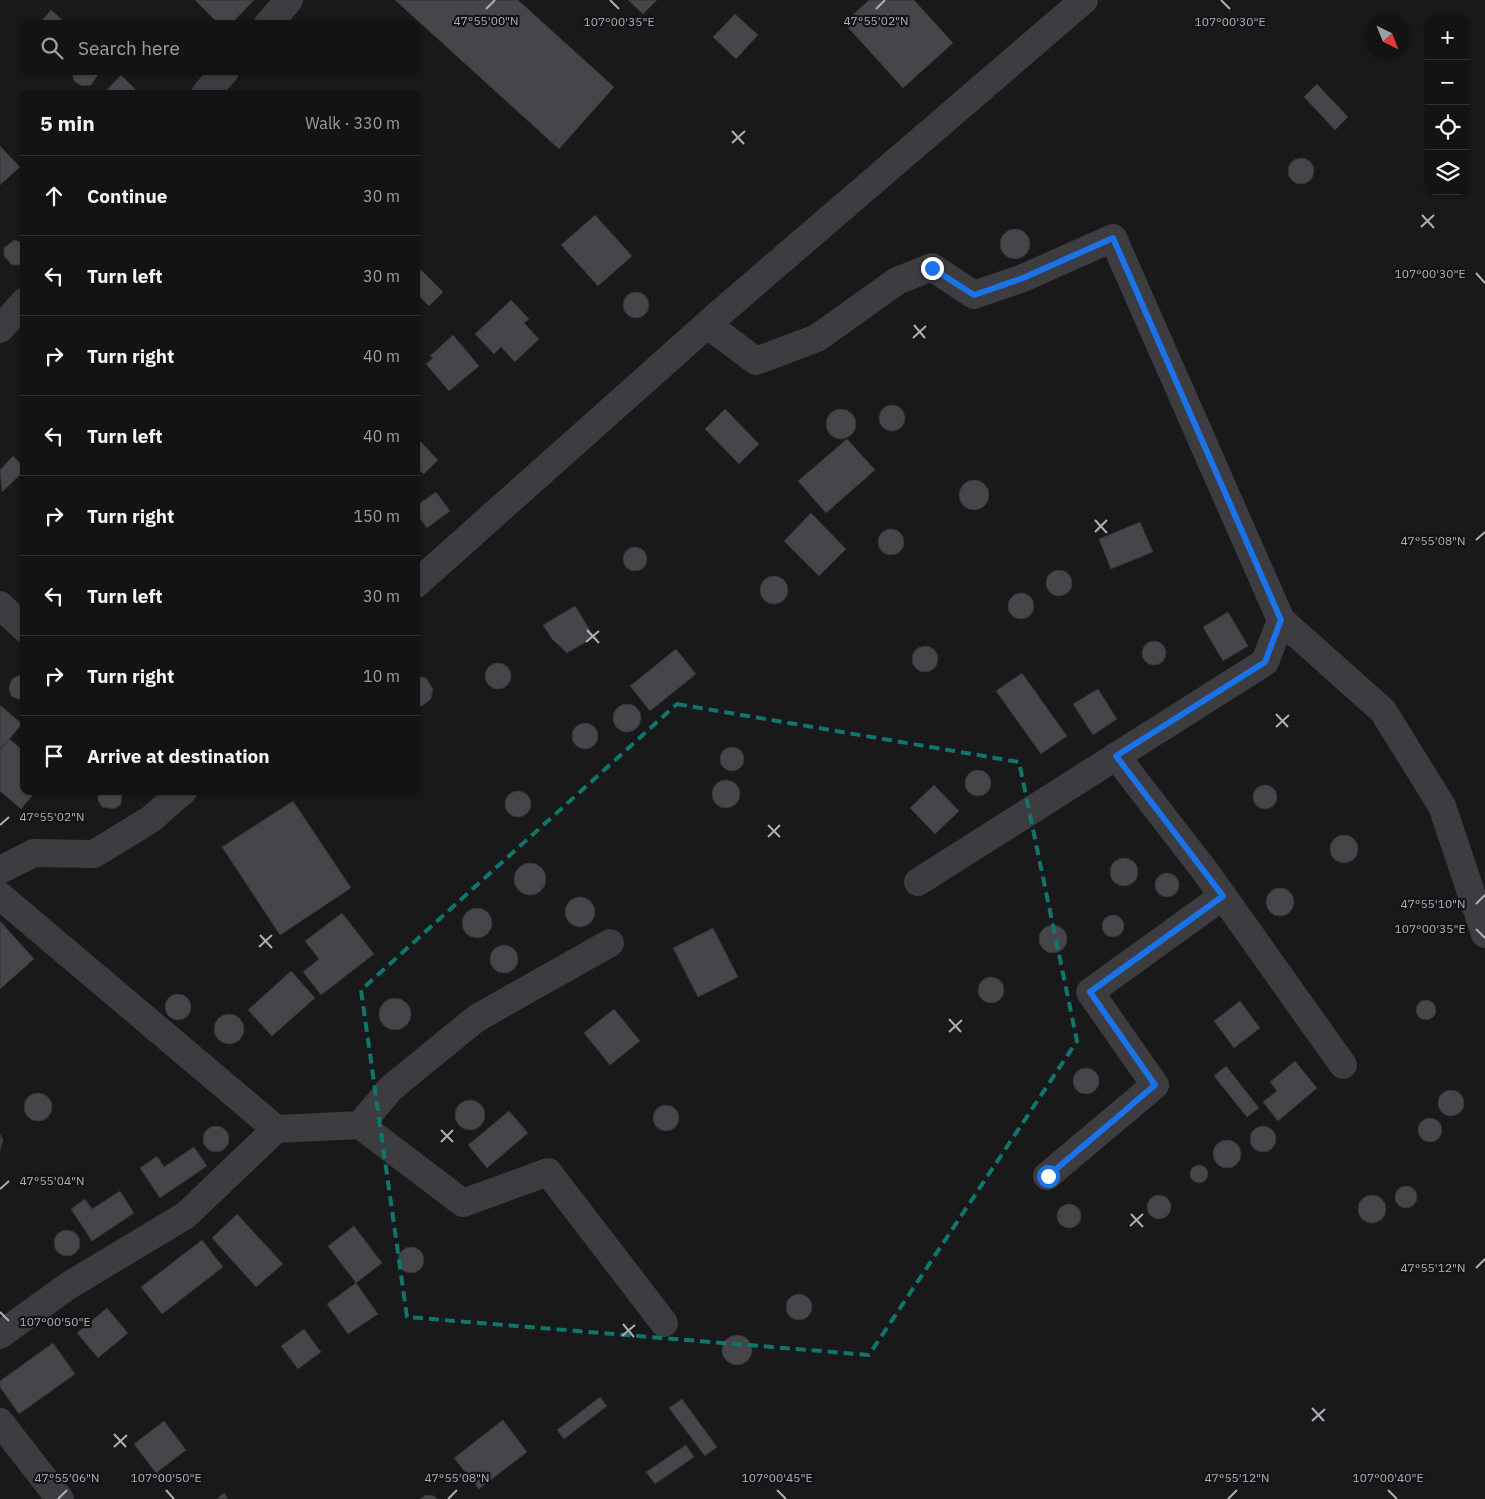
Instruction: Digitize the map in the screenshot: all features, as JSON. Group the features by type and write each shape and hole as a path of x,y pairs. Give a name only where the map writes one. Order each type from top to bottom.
{"street":[{"path":"272,20 289,0"},
{"path":"420,580 708,325 1084,0"},
{"path":"208,90 222,75"},
{"path":"708,325 756,362 817,338 897,281 932,268 974,295 1023,278 1113,238 1281,620 1383,712 1442,806 1485,934"},
{"path":"0,329 20,306"},
{"path":"0,604 20,624"},
{"path":"918,882 1265,662 1281,620"},
{"path":"1116,756 1223,896 1344,1065"},
{"path":"0,870 34,853 94,854 151,819 178,795"},
{"path":"0,896 276,1129"},
{"path":"1048,1176 1155,1085 1090,992 1223,896"},
{"path":"360,1125 391,1088 477,1018 610,943"},
{"path":"0,1335 68,1286 186,1214 276,1129 360,1125 463,1203 548,1172 664,1323"},
{"path":"0,1422 60,1499"}],"highlighted area":[{"path":"677,704 1019,762 1077,1041 869,1355 407,1317 361,990"}],"building":[{"path":"195,0 254,0 235,20 215,20"},
{"path":"395,0 518,0 614,87 559,149 420,23 420,20 417,20"},
{"path":"628,0 657,0 643,14"},
{"path":"869,0 914,0 953,43 903,88 844,23"},
{"path":"51,10 62,20 42,20"},
{"path":"735,14 758,35 736,59 713,37"},
{"path":"73,75 98,75 91,85 82,86 74,81"},
{"path":"121,75 136,90 107,90"},
{"path":"1317,84 1348,117 1335,130 1304,97"},
{"path":"0,146 20,167 0,185"},
{"path":"1301,158 1310,162 1314,171 1310,180 1301,184 1292,180 1288,171 1292,162"},
{"path":"595,215 632,256 598,286 561,245"},
{"path":"1015,229 1021,230 1029,238 1029,250 1021,258 1015,259 1009,258 1001,250 1000,244 1001,238 1009,230"},
{"path":"14,240 20,242 20,265 12,265 4,256 4,248"},
{"path":"420,269 443,292 429,306 420,297"},
{"path":"636,292 645,296 649,305 645,314 636,318 627,314 623,305 627,296"},
{"path":"511,300 529,319 524,323 539,339 515,362 501,347 494,354 475,334"},
{"path":"453,335 479,366 449,391 426,364 433,358 430,356"},
{"path":"892,405 901,409 905,418 901,427 892,431 883,427 879,418 883,409"},
{"path":"725,409 759,444 739,464 705,429"},
{"path":"841,409 847,410 855,418 855,430 847,438 841,439 835,438 827,430 826,424 827,418 835,410"},
{"path":"847,439 875,470 826,513 798,481"},
{"path":"420,443 438,460 424,474 420,471"},
{"path":"13,456 20,463 20,475 2,492 0,470"},
{"path":"974,480 985,484 989,495 985,506 974,510 963,506 959,495 963,484"},
{"path":"436,492 450,511 427,528 420,518 420,503"},
{"path":"811,513 846,549 819,576 784,541"},
{"path":"1140,522 1153,552 1111,569 1099,539"},
{"path":"891,529 901,532 904,542 901,552 891,555 881,552 878,542 881,532"},
{"path":"635,547 644,550 647,559 644,568 635,571 626,568 623,559 626,550"},
{"path":"1059,570 1068,574 1072,583 1068,592 1059,596 1050,592 1046,583 1050,574"},
{"path":"774,576 784,580 788,590 784,600 774,604 764,600 760,590 764,580"},
{"path":"1021,593 1031,596 1034,606 1031,616 1021,619 1011,616 1008,606 1011,596"},
{"path":"575,606 594,637 567,653 552,639 543,625"},
{"path":"1228,612 1248,646 1223,661 1203,627"},
{"path":"1154,641 1159,642 1165,648 1165,658 1159,664 1154,665 1149,664 1143,658 1142,653 1143,648 1149,642"},
{"path":"925,646 934,650 938,659 934,668 925,672 916,668 912,659 916,650"},
{"path":"676,649 696,674 650,711 630,686"},
{"path":"498,663 507,667 511,676 507,685 498,689 489,685 485,676 489,667"},
{"path":"1022,673 1067,736 1041,754 996,691"},
{"path":"20,675 20,700 11,696 9,688 12,679"},
{"path":"420,677 426,678 433,689 431,699 420,706"},
{"path":"1098,689 1117,719 1093,735 1073,704"},
{"path":"627,704 637,708 641,718 637,728 627,732 617,728 613,718 617,708"},
{"path":"0,705 20,722 20,726 0,750"},
{"path":"585,723 594,727 598,736 594,745 585,749 576,745 572,736 576,727"},
{"path":"9,739 20,748 20,795 33,795 21,809 0,791 0,750"},
{"path":"732,747 741,750 744,759 741,768 732,771 723,768 720,759 723,750"},
{"path":"978,770 987,774 991,783 987,792 978,796 969,792 965,783 969,774"},
{"path":"726,780 736,784 740,794 736,804 726,808 716,804 712,794 716,784"},
{"path":"934,785 959,811 935,834 910,808"},
{"path":"1265,785 1270,786 1276,792 1276,802 1270,808 1265,809 1260,808 1254,802 1253,797 1254,792 1260,786"},
{"path":"518,791 528,794 531,804 528,814 518,817 508,814 505,804 508,794"},
{"path":"98,795 122,795 121,804 114,809 102,807 98,800"},
{"path":"293,801 351,888 280,935 222,847"},
{"path":"1344,835 1354,839 1358,849 1354,859 1344,863 1334,859 1330,849 1334,839"},
{"path":"1124,858 1134,862 1138,872 1134,882 1124,886 1114,882 1110,872 1114,862"},
{"path":"530,863 541,868 546,879 541,890 530,895 519,890 514,879 519,868"},
{"path":"1167,873 1172,874 1178,880 1178,890 1172,896 1167,897 1162,896 1156,890 1155,885 1156,880 1162,874"},
{"path":"1280,888 1290,892 1294,902 1290,912 1280,916 1270,912 1266,902 1270,892"},
{"path":"580,897 586,898 594,906 594,918 586,926 580,927 574,926 566,918 565,912 566,906 574,898"},
{"path":"477,908 483,909 491,917 491,929 483,937 477,938 471,937 463,929 462,923 463,917 471,909"},
{"path":"342,913 374,954 321,995 303,972 319,959 305,941"},
{"path":"1113,915 1121,918 1124,926 1121,934 1113,937 1105,934 1102,926 1105,918"},
{"path":"0,921 34,959 0,989"},
{"path":"1053,925 1063,929 1067,939 1063,949 1053,953 1043,949 1039,939 1043,929"},
{"path":"713,928 738,977 698,997 673,948"},
{"path":"504,945 514,949 518,959 514,969 504,973 494,969 490,959 494,949"},
{"path":"291,971 315,998 272,1036 248,1010"},
{"path":"991,977 1000,981 1004,990 1000,999 991,1003 982,999 978,990 982,981"},
{"path":"178,994 187,998 191,1007 187,1016 178,1020 169,1016 165,1007 169,998"},
{"path":"395,998 406,1003 411,1014 406,1025 395,1030 384,1025 379,1014 384,1003"},
{"path":"1426,1000 1433,1003 1436,1010 1433,1017 1426,1020 1419,1017 1416,1010 1419,1003"},
{"path":"1240,1001 1260,1028 1234,1048 1214,1021"},
{"path":"614,1009 640,1041 610,1065 584,1033"},
{"path":"229,1014 240,1018 244,1029 240,1040 229,1044 218,1040 214,1029 218,1018"},
{"path":"1295,1061 1317,1088 1278,1121 1263,1102 1277,1091 1270,1082"},
{"path":"1226,1066 1259,1108 1247,1117 1214,1076"},
{"path":"1086,1068 1095,1072 1099,1081 1095,1090 1086,1094 1077,1090 1073,1081 1077,1072"},
{"path":"1451,1090 1460,1094 1464,1103 1460,1112 1451,1116 1442,1112 1438,1103 1442,1094"},
{"path":"38,1093 48,1097 52,1107 48,1117 38,1121 28,1117 24,1107 28,1097"},
{"path":"470,1100 481,1104 485,1115 481,1126 470,1130 459,1126 455,1115 459,1104"},
{"path":"666,1105 676,1108 679,1118 676,1128 666,1131 656,1128 653,1118 656,1108"},
{"path":"509,1111 528,1133 487,1168 468,1145"},
{"path":"1430,1118 1438,1122 1442,1130 1438,1138 1430,1142 1422,1138 1418,1130 1422,1122"},
{"path":"216,1126 225,1130 229,1139 225,1148 216,1152 207,1148 203,1139 207,1130"},
{"path":"1263,1126 1272,1130 1276,1139 1272,1148 1263,1152 1254,1148 1250,1139 1254,1130"},
{"path":"0,1134 3,1140 0,1151"},
{"path":"1227,1140 1237,1144 1241,1154 1237,1164 1227,1168 1217,1164 1213,1154 1217,1144"},
{"path":"194,1147 207,1166 160,1198 140,1168 157,1156 164,1167"},
{"path":"1195,1165 1203,1165 1208,1170 1206,1181 1195,1183 1190,1178 1190,1170"},
{"path":"1406,1186 1414,1189 1417,1197 1414,1205 1406,1208 1398,1205 1395,1197 1398,1189"},
{"path":"120,1191 134,1213 92,1241 71,1209 85,1199 92,1209"},
{"path":"1159,1195 1167,1199 1171,1207 1167,1215 1159,1219 1151,1215 1147,1207 1151,1199"},
{"path":"1372,1195 1382,1199 1386,1209 1382,1219 1372,1223 1362,1219 1358,1209 1362,1199"},
{"path":"1069,1204 1078,1207 1081,1216 1078,1225 1069,1228 1060,1225 1057,1216 1060,1207"},
{"path":"237,1214 283,1264 256,1287 212,1238"},
{"path":"354,1226 382,1263 356,1283 328,1246"},
{"path":"67,1230 77,1233 80,1243 77,1253 67,1256 57,1253 54,1243 57,1233"},
{"path":"202,1240 223,1267 162,1314 141,1287"},
{"path":"411,1247 421,1250 424,1260 421,1270 411,1273 401,1270 398,1260 401,1250"},
{"path":"356,1283 378,1314 348,1334 327,1304"},
{"path":"799,1294 808,1298 812,1307 808,1316 799,1320 790,1316 786,1307 790,1298"},
{"path":"107,1308 128,1333 98,1358 77,1333"},
{"path":"304,1329 321,1352 298,1369 281,1346"},
{"path":"737,1335 748,1339 752,1350 748,1361 737,1365 726,1361 722,1350 726,1339"},
{"path":"53,1343 75,1374 19,1414 0,1387 0,1381"},
{"path":"600,1397 607,1406 564,1439 557,1430"},
{"path":"682,1399 717,1447 705,1456 669,1408"},
{"path":"503,1420 527,1452 479,1489 454,1458"},
{"path":"164,1421 186,1450 156,1473 134,1444"},
{"path":"686,1445 694,1457 655,1484 646,1472"},
{"path":"224,1493 228,1499 217,1499"},
{"path":"426,1495 434,1496 437,1499 420,1499"}],"route":[{"path":"932,268 974,295 1023,278 1113,238 1281,620 1265,662 1116,756 1223,896 1090,992 1155,1085 1048,1176"}]}
